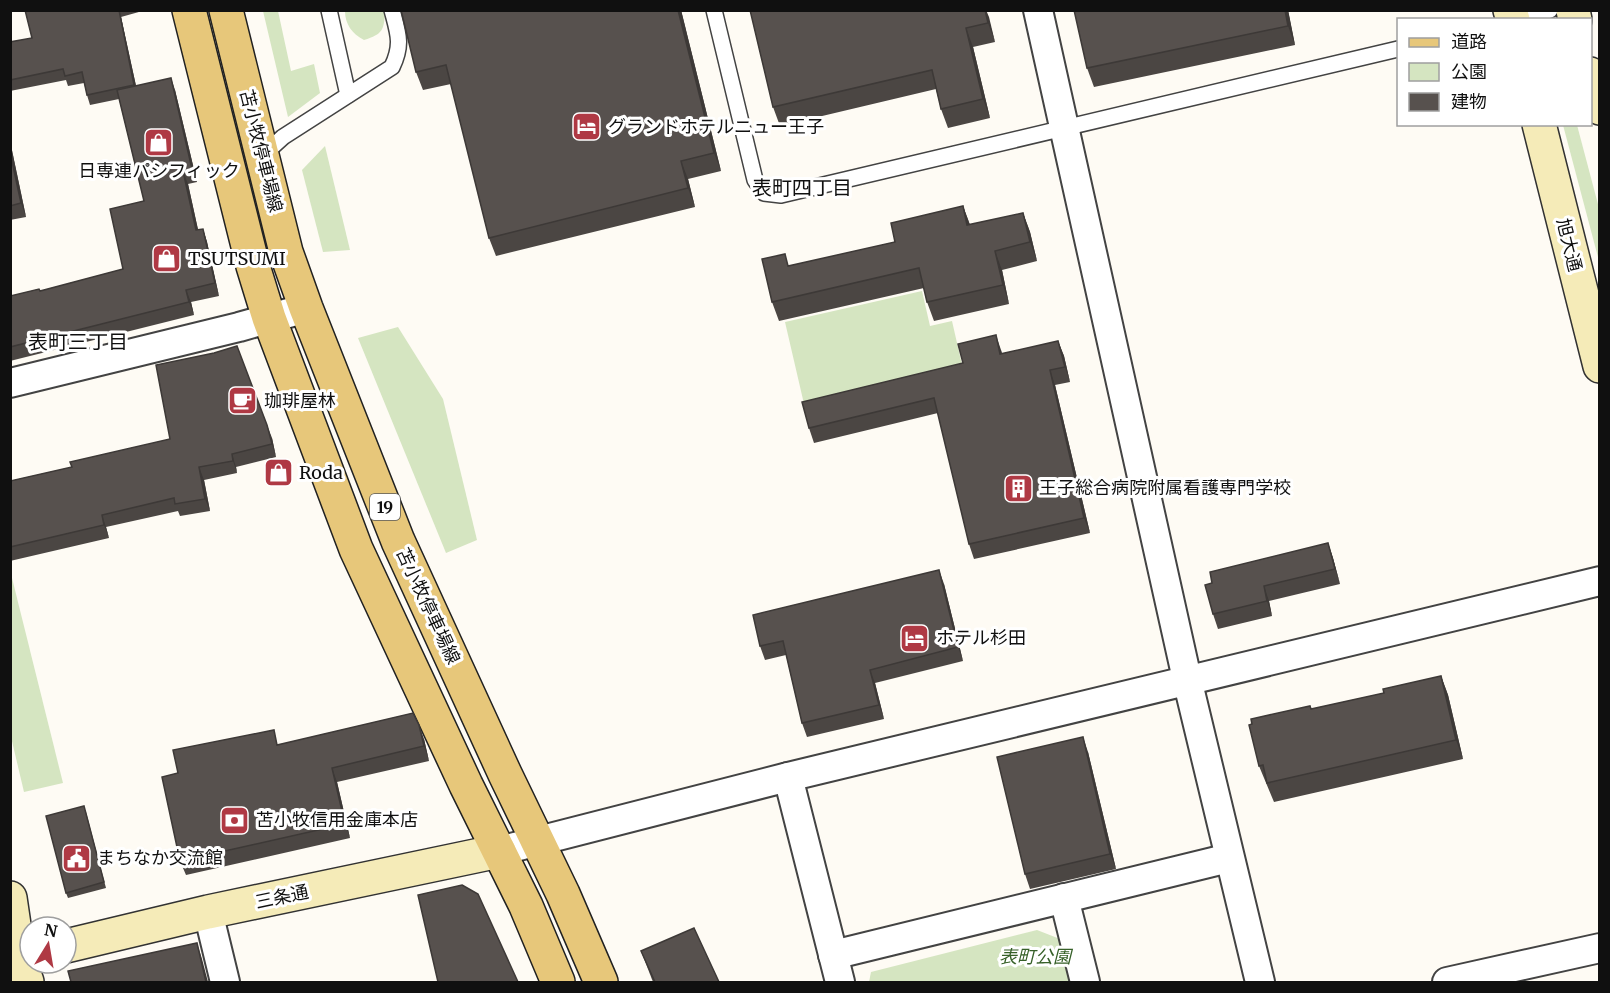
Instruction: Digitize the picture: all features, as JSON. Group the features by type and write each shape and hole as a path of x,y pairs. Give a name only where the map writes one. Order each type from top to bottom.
{"main road":[{"name":"苫小牧停車場線","path":"189,10 253,266 269,318 356,549 526,906 558,982"},
{"name":"苫小牧停車場線","path":"226,10 286,252 306,308 398,541 500,764 563,894 601,982"}],"street":[{"path":"1038,10 1187,679 1260,982"},
{"path":"1592,82 1599,108"},
{"name":"旭大通","path":"1539,126 1599,366"},
{"path":"10,382 239,327 306,308"},
{"path":"499,851 1187,679 1599,581"},
{"path":"788,777 840,982"},
{"name":"三条通","path":"78,943 208,912 499,851"},
{"path":"833,955 1230,858"},
{"path":"10,898 18,943"},
{"path":"1064,898 1084,982"},
{"path":"208,912 225,982"},
{"path":"1448,982 1599,948"}],"lane":[{"path":"329,10 348,95"},
{"path":"262,156 283,137 392,67 399,54 400,42 392,10"},
{"path":"714,10 754,180 764,193 781,195 1397,49"},
{"path":"1524,18 1550,10"}],"green space":[{"path":"263,11 278,11 291,71 314,64 320,93 288,117"},
{"path":"345,11 385,11 383,27 375,36 364,40 350,28"},
{"path":"1563,126 1577,126 1599,208 1599,261"},
{"path":"325,146 350,250 323,252 302,170"},
{"path":"922,291 930,326 952,321 965,378 804,404 785,322"},
{"path":"398,327 443,399 477,540 446,553 358,338"},
{"path":"11,574 63,783 24,792 11,737"},
{"name":"表町公園","path":"1037,930 1060,939 1071,982 869,982 871,972"}],"building":[{"path":"25,10 119,10 134,85 87,95 82,72 65,76 63,69 10,80 10,42 32,38"},
{"name":"グランドホテルニュー王子","path":"401,10 678,10 714,153 681,161 688,188 489,238 446,65 416,72"},
{"path":"750,10 985,10 988,23 966,28 983,99 941,109 932,70 773,107"},
{"path":"1074,10 1285,10 1288,26 1087,68"},
{"path":"171,78 192,169 183,171 196,230 203,229 215,283 186,290 189,302 10,347 10,296 39,289 40,291 123,269 110,209 144,201 117,90"},
{"path":"10,152 21,203 10,206"},
{"path":"963,206 967,225 1023,213 1030,242 995,251 1003,285 927,302 919,268 772,302 762,259 785,254 788,266 895,242 891,223"},
{"path":"996,335 1000,354 1058,341 1065,367 1050,370 1084,518 969,544 934,398 809,428 802,402 963,363 958,344"},
{"path":"237,346 272,444 232,454 233,461 199,467 205,499 175,504 174,498 102,515 104,525 10,547 10,481 72,467 70,462 170,439 156,365"},
{"path":"1328,543 1335,569 1264,586 1267,601 1213,614 1205,585 1212,583 1210,572"},
{"path":"939,570 958,647 870,670 879,705 802,723 783,641 760,646 753,615"},
{"path":"1441,676 1456,740 1267,783 1263,765 1259,766 1249,725 1252,724 1251,719 1384,693 1383,689"},
{"path":"413,713 419,725 424,746 332,768 345,824 180,861 162,777 178,773 173,750 274,730 277,745"},
{"path":"1083,737 1110,854 1025,874 997,757"},
{"path":"84,806 104,882 66,893 46,816"},
{"path":"462,885 478,894 518,982 438,982 418,895"},
{"path":"694,928 719,982 655,982 641,951"},
{"path":"197,943 206,982 71,982 69,975 78,975 78,969"}],"place":[{"name":"グランドホテルニュー王子","path":"587,127"},
{"name":"日専連パシフィック","path":"159,142"},
{"name":"TSUTSUMI","path":"167,259"},
{"name":"珈琲屋林","path":"243,401"},
{"name":"Roda","path":"278,473"},
{"name":"王子総合病院附属看護専門学校","path":"1018,488"},
{"name":"ホテル杉田","path":"915,638"},
{"name":"苫小牧信用金庫本店","path":"235,820"},
{"name":"まちなか交流館","path":"76,858"}],"district":[{"name":"表町四丁目","path":"802,188"},
{"name":"表町三丁目","path":"78,342"}]}
